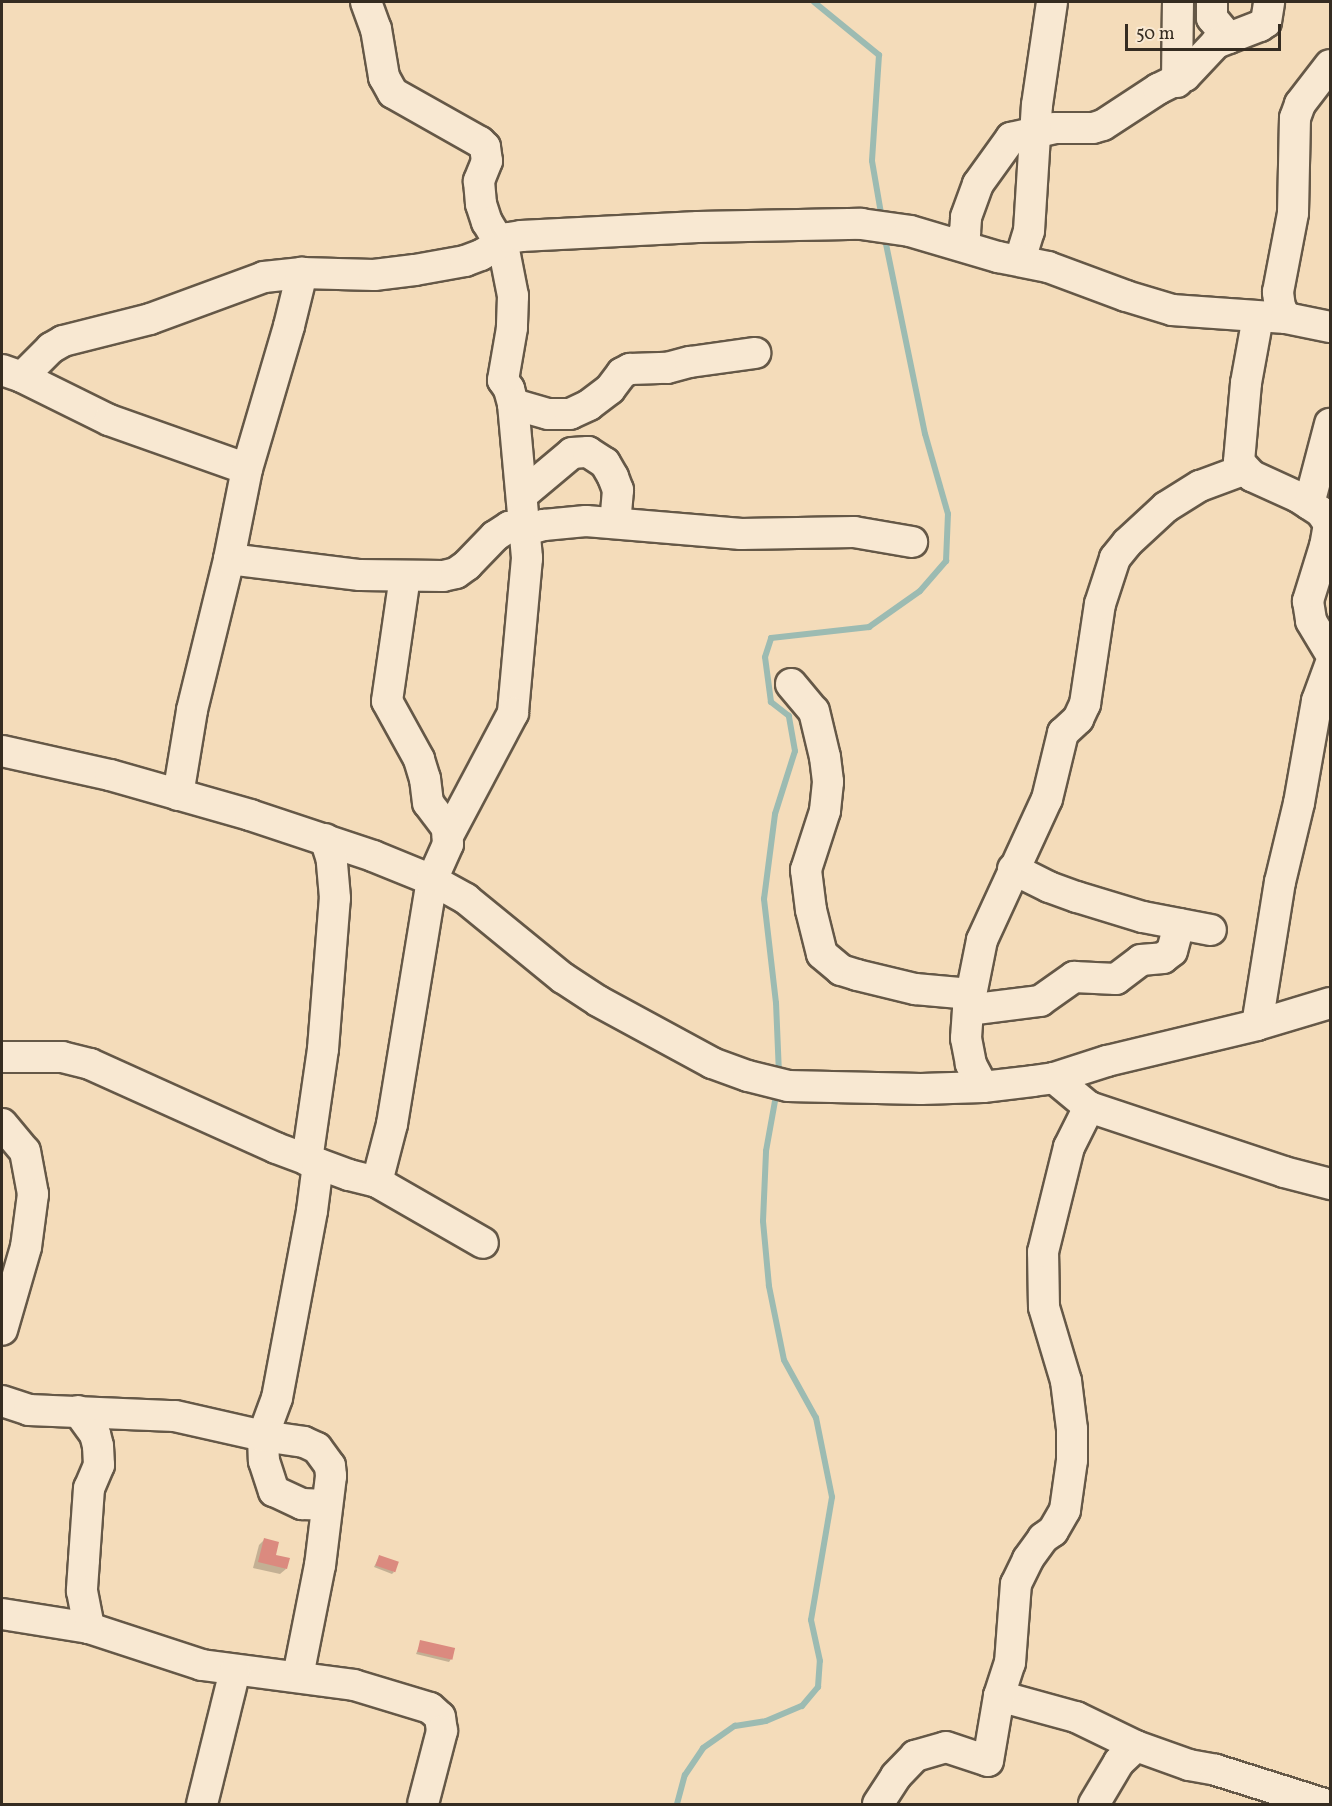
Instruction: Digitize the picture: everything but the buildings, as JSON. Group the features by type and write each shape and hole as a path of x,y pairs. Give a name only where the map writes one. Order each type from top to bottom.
{"street":[{"path":"366,2 376,29 384,77 393,93 485,147 487,161 478,181 481,204 487,222 501,243 511,276 513,296 512,328 503,380 509,389 513,404 524,517 525,597 513,713 448,836 446,853 432,880 392,1124 377,1182"},
{"path":"1020,260 1028,240 1035,131 1052,2"},
{"path":"1177,82 1178,2"},
{"path":"1212,2 1212,18 1229,38"},
{"path":"956,243 965,233 966,217 978,184 998,160 1005,145 1017,135 1035,131 1103,125 1158,89 1177,82 1191,71 1210,47 1266,22 1269,2"},
{"path":"1330,65 1300,104 1295,118 1293,213 1282,262 1278,292 1280,307 1272,318 1238,452 1239,462 1244,470 1309,504 1321,512 1329,524 1325,546 1308,601 1311,621 1330,653"},
{"path":"12,374 63,341 150,319 264,277 302,273 352,275 415,270 465,261 509,238 544,234 789,224 883,227 956,243 998,257 1020,260 1172,310 1272,318 1330,327"},
{"path":"178,795 196,691 229,559 246,469 289,326 302,273"},
{"path":"513,404 548,414 570,414 589,405 610,389 622,373 630,369 667,368 755,353"},
{"path":"12,374 110,420 246,469"},
{"path":"1309,504 1330,424"},
{"path":"229,559 360,575 443,576 456,573 482,552 495,536 524,517 573,453 588,452 605,463 618,490 615,523"},
{"path":"983,1088 970,1056 966,1038 970,1002 982,940 1047,799 1064,733 1078,719 1085,704 1100,604 1115,558 1127,543 1176,500 1200,486 1244,470"},
{"path":"524,517 544,525 586,521 741,534 854,532 912,542"},
{"path":"405,576 387,701 419,759 425,779 428,803 441,818 448,836"},
{"path":"1257,1024 1280,882 1299,803 1317,701 1330,665"},
{"path":"791,684 814,711 825,757 828,782 825,811 806,870 811,910 822,954 841,970 970,1002 1040,1001 1074,977 1116,979 1141,960 1163,958 1172,951 1179,924"},
{"path":"2,751 110,775 325,839 432,880 466,899 563,978 597,1001 712,1063 776,1083 865,1089 983,1088 1054,1078 1107,1061 1257,1024 1330,1003"},
{"path":"325,839 332,860 335,898 312,1162 310,1222 276,1398 263,1436 264,1461 274,1491 302,1504 327,1505"},
{"path":"1013,869 1049,887 1077,897 1143,917 1211,930"},
{"path":"2,1057 62,1057 90,1064 227,1127 312,1162 377,1182 483,1243"},
{"path":"1054,1078 1089,1107 1284,1172 1330,1184"},
{"path":"878,1804 896,1776 915,1756 946,1747 988,1761 999,1696 1010,1663 1016,1584 1028,1559 1043,1538 1053,1531 1065,1510 1069,1491 1072,1429 1066,1381 1044,1307 1043,1252 1070,1147 1089,1107"},
{"path":"2,1124 25,1151 33,1194 26,1247 2,1330"},
{"path":"2,1401 28,1410 175,1416 263,1436 304,1442 317,1448 330,1466 327,1505 320,1565 298,1676"},
{"path":"78,1411 95,1434 99,1465 89,1488 82,1591 89,1628"},
{"path":"2,1614 89,1628 202,1665 235,1671 298,1676 380,1691 430,1708 440,1717 442,1731 423,1804"},
{"path":"202,1804 235,1671"},
{"path":"999,1696 1051,1708 1076,1717 1136,1746 1189,1765 1226,1773 1324,1804"},
{"path":"1094,1804 1119,1762 1136,1746"}],"waterway":[{"path":"814,2 879,55 872,161 882,219"},
{"path":"779,1074 776,1003 764,899 775,814 795,751 789,716 771,702 765,657 771,638 869,627 920,591 946,561 948,514 925,434 884,235"},
{"path":"677,1804 685,1775 703,1748 735,1726 766,1721 802,1706 818,1687 820,1661 811,1620 832,1497 816,1418 784,1360 769,1286 763,1221 766,1151 777,1090"}]}
